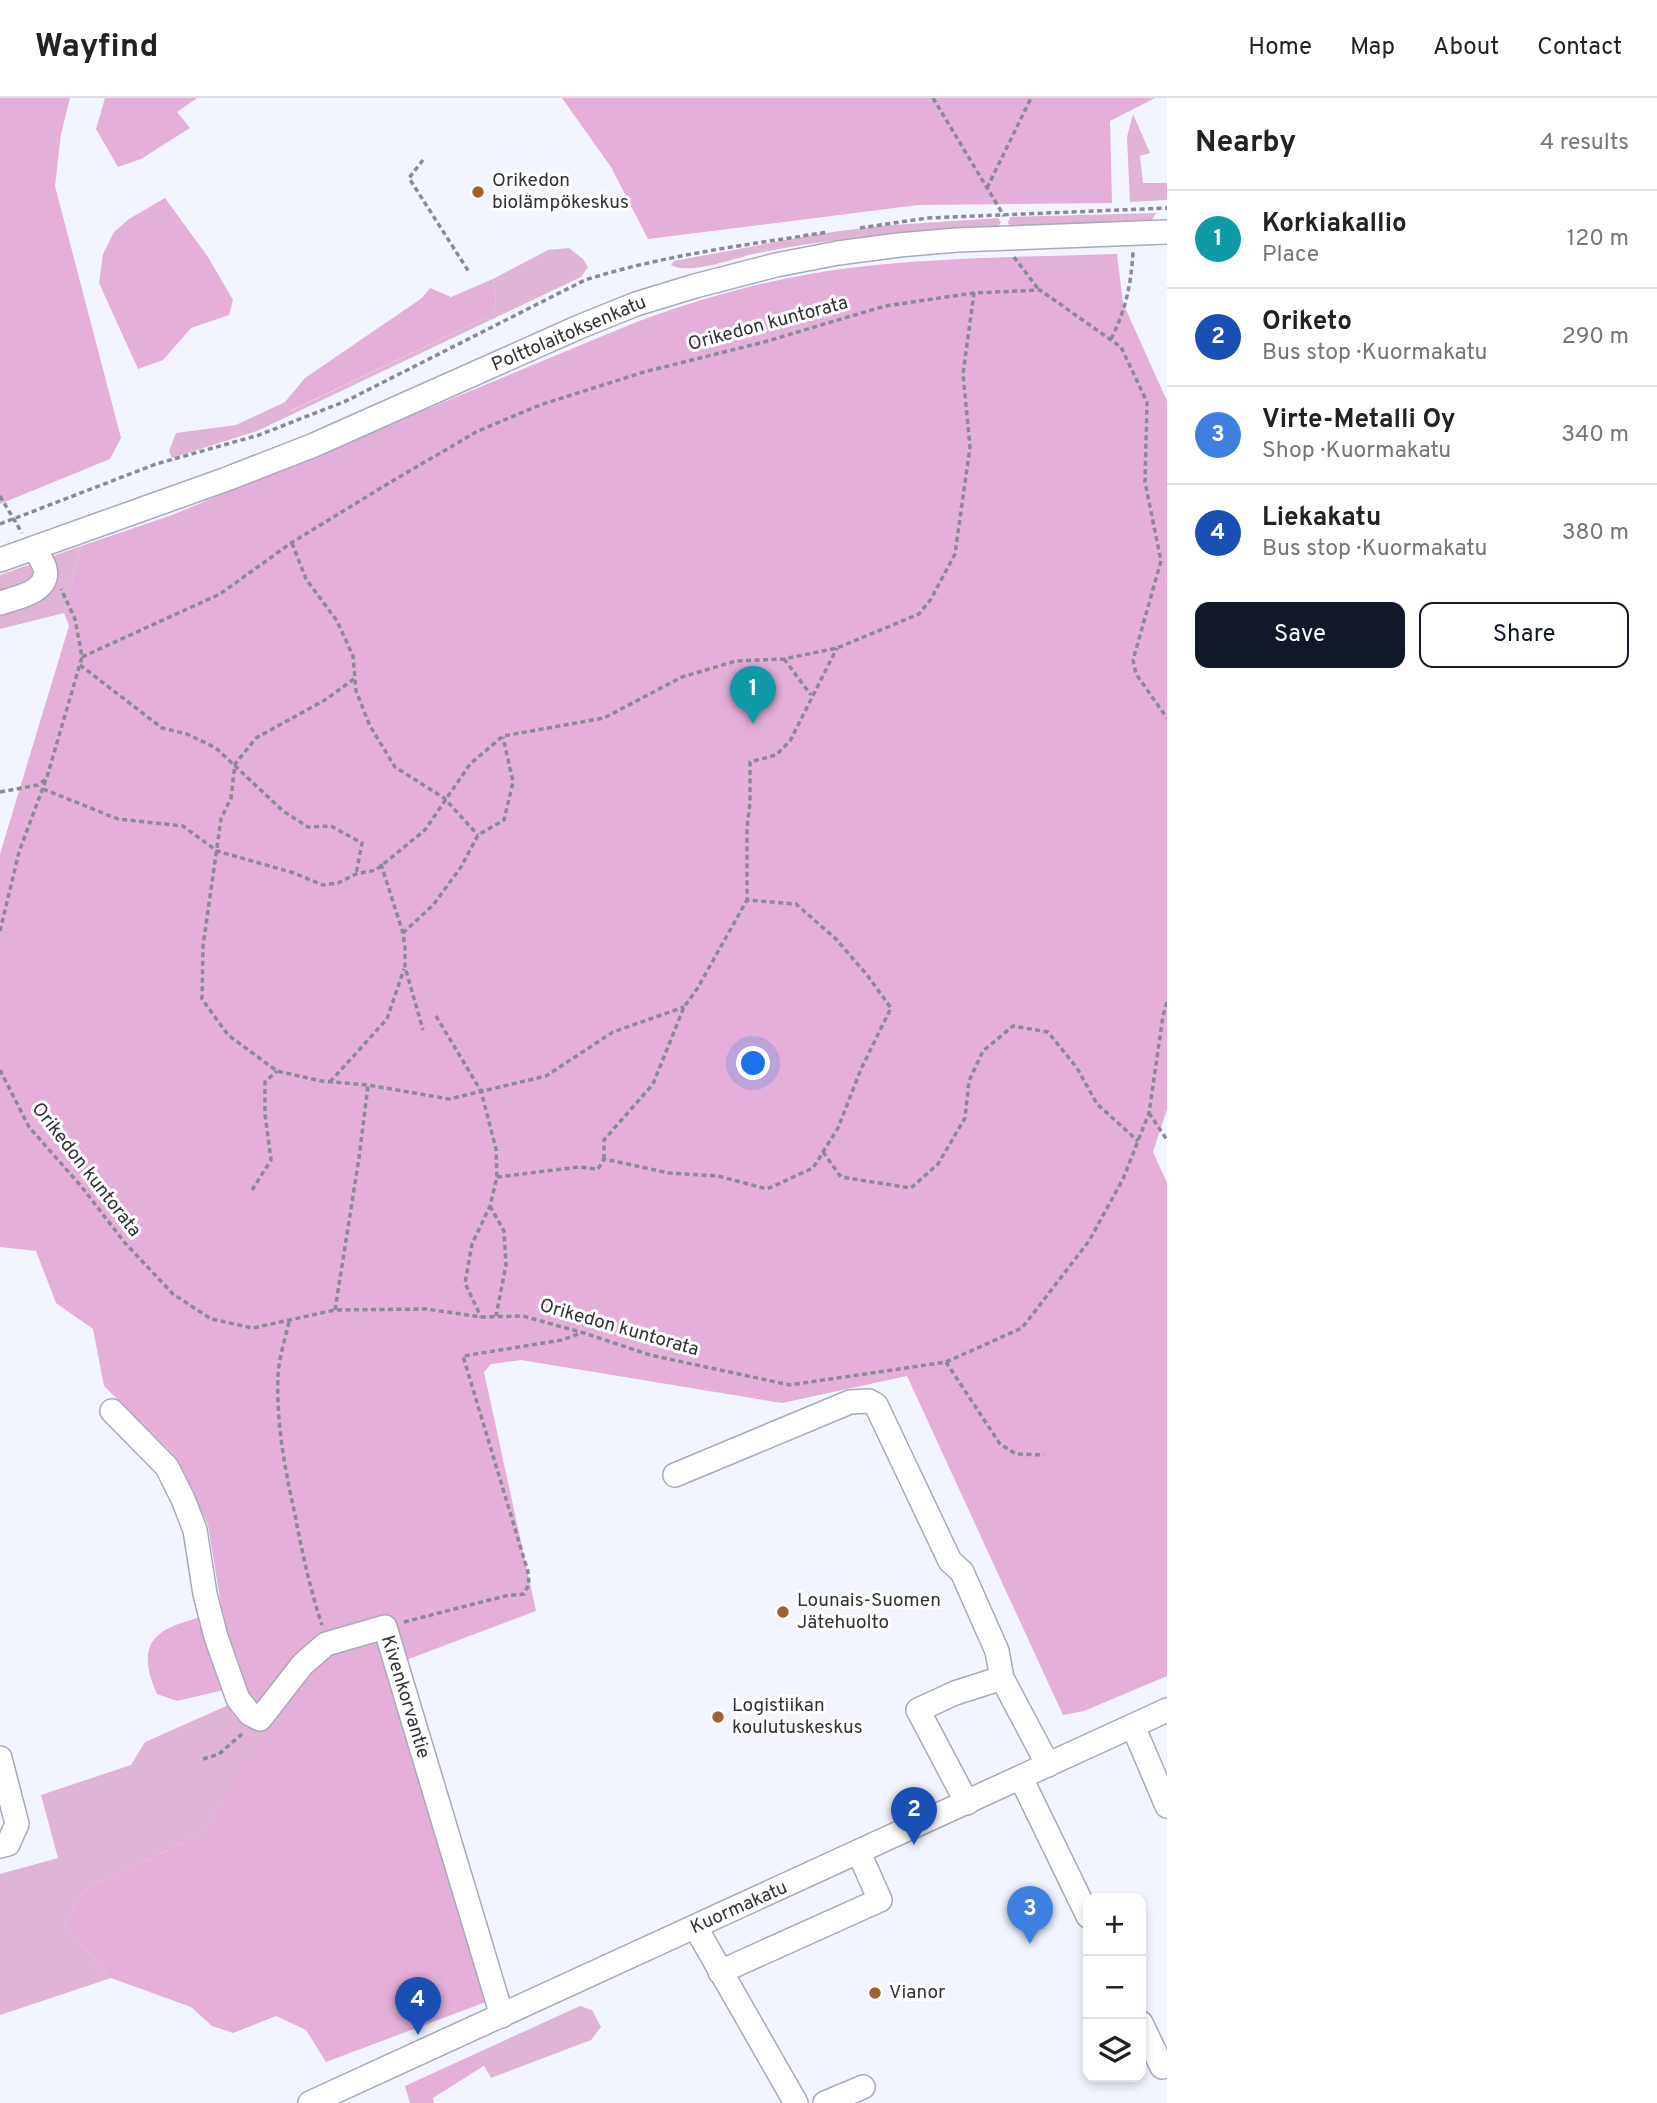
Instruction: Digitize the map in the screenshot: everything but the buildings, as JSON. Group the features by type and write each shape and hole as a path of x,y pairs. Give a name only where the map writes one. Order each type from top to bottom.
{"street":[{"name":"Polttolaitoksenkatu","path":"0,560 168,502 314,445 636,304 776,265 838,253 899,245 1167,232"},
{"path":"0,603 36,590 44,580 45,570 34,549"},
{"path":"675,1475 850,1402 869,1401 876,1405 950,1561 962,1572 997,1651 1002,1678 1048,1766"},
{"path":"112,1411 167,1467 183,1499 195,1530 205,1594 216,1637 239,1699 250,1714 260,1719"},
{"name":"Kivenkorvantie","path":"260,1719 303,1664 326,1644 384,1627 502,2016"},
{"path":"967,1803 918,1710 955,1693 1002,1678"},
{"name":"Kuormakatu","path":"310,2103 339,2097 502,2016 1167,1710"},
{"path":"1133,1726 1167,1807"},
{"path":"0,1758 17,1824 8,1844 0,1846"},
{"path":"1021,1778 1083,1906"},
{"path":"720,1972 880,1900 859,1853"},
{"path":"696,1928 796,2103"},
{"path":"1146,2033 1162,2067 1167,2065"},
{"path":"825,2103 863,2087"}],"path":[{"path":"933,98 1004,215 1007,239 1014,256 1040,290 1121,347 1147,402 1145,482 1161,561 1133,660 1136,674 1167,718"},
{"path":"987,187 1031,98"},
{"path":"423,160 409,178 469,272"},
{"path":"1110,340 1120,320 1131,285 1134,233"},
{"name":"Orikedon kuntorata","path":"82,657 220,594 291,543 478,431 540,405 644,372 764,342 885,306 974,293 1040,290"},
{"path":"43,789 118,819 183,826 217,851 323,884 338,883 356,874 376,870 425,830 444,798 470,764 503,736 604,718 682,677 736,661 784,659 837,648 919,614 931,599 955,554 970,447 963,373 974,293"},
{"path":"0,496 34,549"},
{"path":"291,543 306,579 337,621 352,656 356,691 370,726 395,767 444,798 478,835"},
{"path":"0,931 19,852 47,777 82,657 71,606 45,570"},
{"path":"496,1177 579,1167 598,1169 604,1159 604,1140 653,1084 684,1007 747,900 750,762 776,755 790,741 837,648"},
{"path":"784,659 811,695"},
{"path":"80,665 162,728 187,734 206,743 235,764 283,811 308,827 331,825 362,843 356,874"},
{"path":"354,679 325,700 256,738 235,764 231,799 221,819 203,946 202,999 228,1035 277,1071 330,1082 368,1085 449,1099 546,1076 613,1032 684,1007"},
{"path":"403,933 434,904 461,867 478,835 504,820 513,782 503,736"},
{"path":"0,792 38,785 47,777"},
{"path":"381,864 403,933 405,967 423,1030"},
{"path":"604,1159 668,1173 718,1176 767,1189 813,1168 838,1128 861,1069 891,1008 836,939 796,904 747,900"},
{"path":"330,1082 387,1019 405,967"},
{"name":"Orikedon kuntorata","path":"0,1070 29,1127 81,1186 125,1243 173,1294 211,1319 253,1328 335,1310 426,1309 481,1317 523,1316 650,1355 790,1385 946,1362 1022,1328 1089,1241 1124,1179 1149,1113 1167,1002"},
{"path":"436,1016 481,1091 496,1149 496,1177 490,1206 472,1244 465,1283 481,1317"},
{"path":"823,1152 841,1177 911,1188 938,1164 965,1118 969,1081 983,1051 1013,1026 1048,1032 1077,1068 1097,1104 1138,1141"},
{"path":"252,1190 271,1160 265,1114 265,1082 277,1071"},
{"path":"335,1310 368,1085"},
{"path":"1149,1113 1167,1140"},
{"path":"490,1206 504,1231 506,1265 496,1316"},
{"path":"289,1322 278,1373 279,1423 298,1532 326,1644"},
{"path":"384,1627 505,1596 524,1594 528,1584 528,1572 463,1356 562,1340 583,1333"},
{"path":"946,1362 1000,1444 1017,1454 1044,1455"},
{"path":"203,1759 219,1754 260,1719"}],"shaded area":[{"path":"0,98 70,98 61,134 55,186 121,438 110,459 0,504"},
{"path":"105,98 197,98 177,112 190,128 141,159 118,167 96,129"},
{"path":"562,98 1155,98 1110,121 1112,203 918,205 648,239 611,167"},
{"path":"1133,114 1150,153 1140,156 1143,183 1167,183 1167,200 1130,202 1127,137"},
{"path":"165,198 208,257 233,300 229,315 191,328 163,360 138,369 99,283 103,254 114,232 129,219"},
{"path":"1156,213 1152,220 1011,227 1008,223 1010,217"},
{"path":"998,218 1001,222 998,227 904,233 811,244 749,255 698,268 678,268 671,265 674,261 818,234 878,226"},
{"path":"569,248 583,259 588,267 581,277 257,431 172,458 169,451 176,433 236,425 285,402 291,411 487,317 496,305 493,279 548,250"},
{"path":"1117,254 1123,303 1167,401 1167,1109 1153,1152 1167,1183 1167,1676 1084,1711 1063,1715 907,1376 782,1403 521,1360 491,1364 484,1372 536,1611 398,1663 499,1997 326,2062 306,2030 276,2016 233,2033 212,2026 191,2007 111,1978 65,1926 84,1891 203,1833 276,1716 228,1689 177,1701 157,1694 149,1672 148,1656 152,1643 172,1627 222,1611 208,1525 173,1454 104,1386 93,1329 56,1303 36,1251 0,1247 0,854 69,626 64,613 81,546 172,515 634,323 714,297 795,277 883,264"},
{"path":"493,279 496,305 487,317 290,411 285,402 305,378 422,298 430,288 451,297"},
{"path":"81,546 64,613 0,629 0,575"},
{"path":"233,1703 277,1716 203,1833 84,1891 65,1926 111,1978 0,2015 0,1874 58,1858 41,1795 131,1765 145,1742"},
{"path":"580,2006 592,2010 601,2027 591,2040 491,2078 477,2053"},
{"path":"477,2053 485,2065 433,2098 434,2103 410,2103 405,2086"}],"place":[{"name":"Orikedon biolämpökeskus","path":"478,192"},
{"name":"Korkiakallio","path":"753,724"},
{"name":"Lounais-Suomen Jätehuolto","path":"783,1612"},
{"name":"Logistiikan koulutuskeskus","path":"718,1717"},
{"name":"Oriketo","path":"914,1845"},
{"name":"Virte-Metalli Oy","path":"1030,1944"},
{"name":"Vianor","path":"875,1993"},
{"name":"Liekakatu","path":"418,2035"}]}
